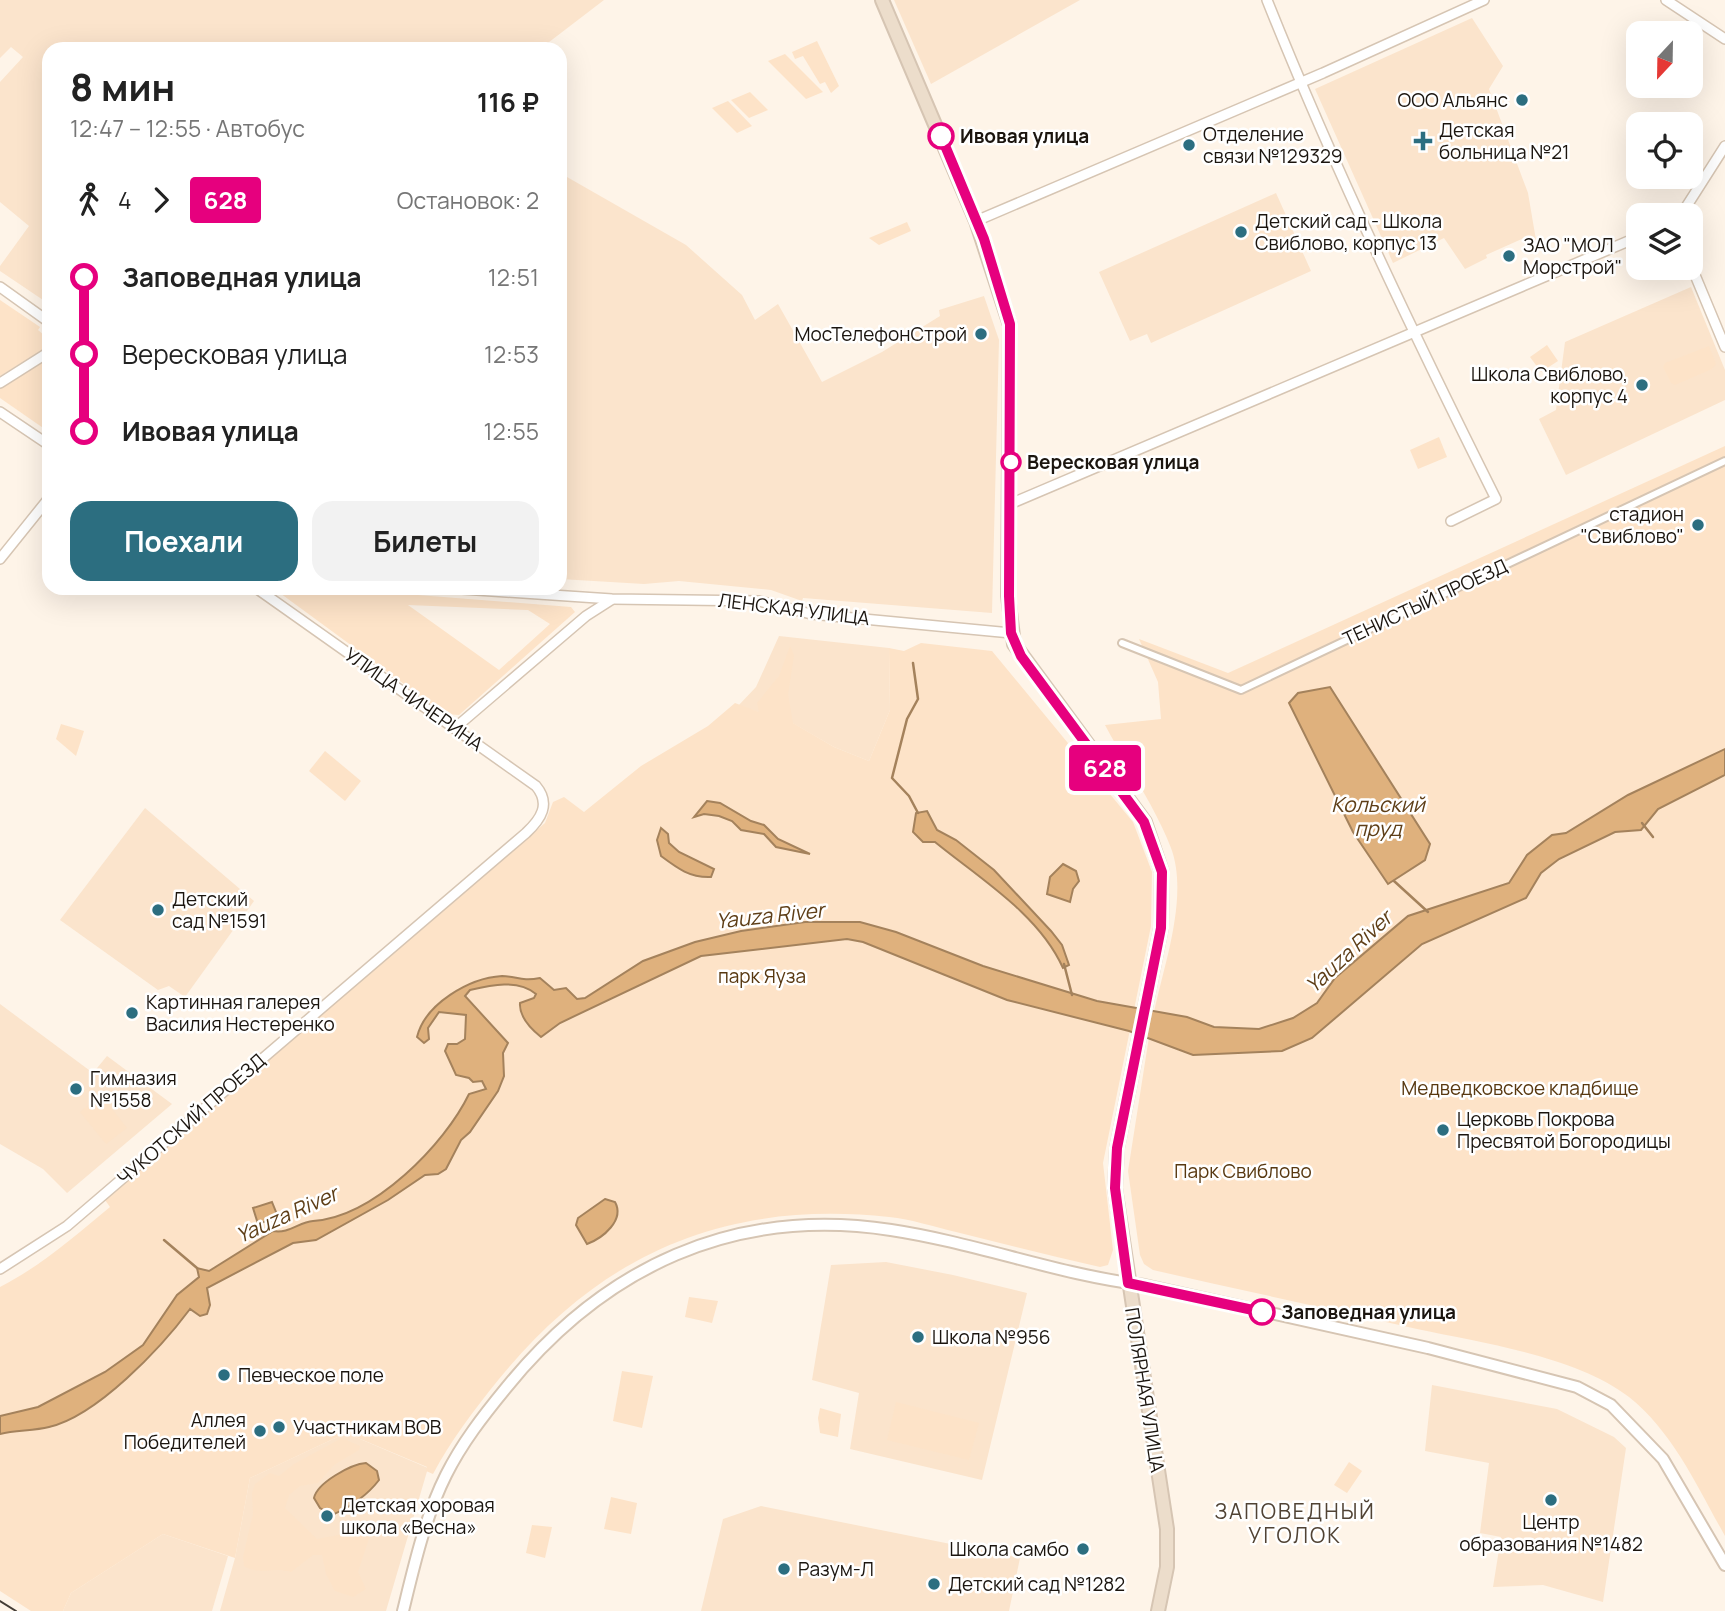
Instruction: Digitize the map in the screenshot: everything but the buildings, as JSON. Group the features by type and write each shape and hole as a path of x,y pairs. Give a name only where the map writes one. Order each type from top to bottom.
{"main road":[{"path":"882,0 976,221 1010,324 1011,633"},
{"name":"ПОЛЯРНАЯ УЛИЦА","path":"1011,633 1021,656 1144,822 1155,846 1162,872 1163,901 1135,1052 1115,1188 1167,1529 1167,1567 1158,1611"}],"street":[{"path":"1267,0 1300,83 1414,334 1496,499 1451,521"},
{"path":"976,221 1300,83 1484,0"},
{"path":"1667,0 1725,39"},
{"path":"1689,203 1725,146"},
{"path":"1010,504 1626,242"},
{"path":"1697,280 1725,347"},
{"path":"0,287 42,317"},
{"path":"0,383 42,356"},
{"path":"0,412 42,440"},
{"name":"ТЕНИСТЫЙ ПРОЕЗД","path":"1122,643 1241,690 1725,461"},
{"path":"0,559 42,507"},
{"name":"УЛИЦА ЧИЧЕРИНА","path":"266,595 541,792 544,809 535,824"},
{"name":"ЛЕНСКАЯ УЛИЦА","path":"552,595 612,599 759,601 811,614 1011,633"},
{"path":"455,728 586,616 612,599"},
{"name":"ЧУКОТСКИЙ ПРОЕЗД","path":"0,1269 67,1226 535,824"},
{"path":"403,1611 425,1531 441,1486 471,1432 546,1341 597,1298 660,1259 750,1230 837,1226 902,1232 1419,1346 1577,1387 1611,1405 1663,1459 1725,1565"}],"shaded area":[{"path":"0,0 604,0 549,42 42,42 42,299 0,271 0,266 29,226 0,202 0,82 23,57 11,47 0,58"},
{"path":"894,0 1080,0 931,84"},
{"name":"Детская больница №21","path":"1472,18 1503,66 1489,89 1528,193 1536,240 1527,244 1524,238 1486,255 1487,258 1465,269 1444,238 1393,263 1315,89"},
{"path":"567,177 686,245 742,295 755,320 778,304 822,382 882,352 940,316 939,310 984,296 999,340 992,613 803,598 802,601 771,590 679,581 644,584 567,579"},
{"name":"Детский сад - Школа Свиблово, корпус 13","path":"1276,193 1311,271 1151,343 1147,334 1130,341 1099,272"},
{"name":"Школа Свиблово, корпус 4","path":"1691,287 1725,370 1725,400 1566,475 1539,419 1556,410 1565,342"},
{"path":"779,636 889,648 890,710 869,761 834,747 789,721 738,706 756,687"},
{"name":"Детский сад №1591","path":"145,808 254,901 185,997 169,986 158,990 60,920"},
{"name":"Гимназия №1558","path":"0,1004 93,1073 107,1056 172,1104 67,1193 43,1169 0,1144"},
{"name":"Школа №956","path":"886,1262 1027,1293 982,1480 850,1449 859,1393 812,1380 831,1265"},
{"name":"Центр образования №1482","path":"1432,1385 1557,1409 1614,1437 1626,1448 1603,1602 1543,1585 1493,1587 1501,1537 1480,1533 1489,1463 1425,1451"},
{"name":"Детская хоровая школа «Весна»","path":"346,1433 428,1468 386,1611 220,1611 235,1558 250,1478"},
{"path":"761,1506 1020,1558 1009,1611 701,1611 723,1519"},
{"path":"163,1534 228,1556 212,1611 63,1611 71,1593"}],"green space":[{"path":"817,41 839,86 831,93 825,82 820,84 803,56 795,59 792,52"},
{"path":"785,54 823,92 806,99 768,61"},
{"path":"750,92 768,110 749,118 731,100"},
{"path":"728,101 752,126 737,133 712,108"},
{"path":"907,222 911,231 879,245 869,238"},
{"path":"0,300 40,327 38,330 42,333 42,350 0,376"},
{"path":"1547,345 1558,361 1541,372 1530,357"},
{"path":"1709,346 1716,364 1712,369 1675,385 1671,383 1663,367 1665,363"},
{"path":"42,362 42,427 0,398 0,389"},
{"path":"1439,437 1447,457 1418,469 1410,450"},
{"path":"1725,446 1725,749 1628,795 1566,833 1552,835 1527,855 1509,883 1408,916 1335,978 1317,1003 1293,1018 1259,1029 1214,1027 1187,1017 1154,1012 1173,930 1176,867 1157,817 1105,725 1161,719 1158,682 1139,639 1228,673"},
{"path":"283,595 418,595 571,607 575,612 459,715 445,714","holes":["408,605 528,610 550,624 499,670"]},
{"name":"парк Яуза","path":"921,643 992,651 1133,822 1152,872 1151,926 1103,1163 1113,1250 1108,1265 1100,1267 889,1217 830,1214 774,1217 721,1227 672,1244 625,1267 581,1298 539,1335 499,1379 463,1425 433,1474 426,1471 427,1467 346,1433 250,1478 235,1558 163,1534 71,1593 63,1611 31,1611 0,1591 0,1287 44,1260 110,1207 105,1200 545,823 553,802 564,797 584,812 641,766 708,726 735,703 759,712 757,703 779,676 790,646 794,655 788,694 793,723 834,747 869,761 890,710 889,648 904,651"},
{"path":"61,724 84,731 76,756 56,739"},
{"path":"325,751 361,781 345,801 309,771"},
{"name":"Парк Свиблово","path":"1725,775 1725,1536 1694,1480 1659,1427 1629,1397 1583,1371 1499,1346 1153,1270 1144,1264 1140,1255 1128,1171 1149,1037 1193,1055 1282,1051 1312,1038 1422,944 1526,898 1541,873 1559,859 1615,832 1641,830 1658,809"},
{"path":"101,1095 127,1128 106,1144 80,1112"},
{"path":"689,1297 718,1301 712,1323 685,1317"},
{"path":"622,1371 653,1376 642,1428 613,1421"},
{"path":"896,1402 979,1423 969,1460 887,1440"},
{"path":"820,1408 841,1414 838,1437 820,1433"},
{"path":"342,1438 360,1446 359,1450 334,1465 318,1483 300,1486 289,1495 285,1508 317,1539 364,1530 370,1536 358,1572 366,1589 353,1597 335,1591 326,1574 322,1555 313,1555 291,1572 256,1570 244,1566 243,1557 253,1514 252,1493 255,1484 270,1473 279,1476 294,1464"},
{"path":"1349,1462 1362,1471 1347,1493 1334,1485"},
{"path":"611,1497 637,1503 631,1534 604,1529"},
{"path":"532,1525 552,1527 545,1558 526,1553"}],"water":[{"name":"Кольский пруд","path":"1330,687 1430,844 1425,860 1388,884 1353,832 1289,703 1298,693"},
{"path":"1725,749 1725,775 1658,809 1641,830 1615,832 1559,859 1541,873 1526,898 1422,944 1312,1038 1282,1051 1193,1055 1129,1031 1007,1000 863,942 847,939 701,956 560,1023 541,1037 521,1013 520,1003 534,998 536,994 529,989 513,985 495,985 470,990 465,996 508,1043 503,1053 504,1076 498,1091 470,1132 461,1140 446,1169 438,1174 425,1175 388,1200 316,1240 293,1243 207,1288 210,1305 207,1314 200,1316 190,1309 145,1361 87,1409 49,1427 0,1434 0,1416 38,1407 105,1372 143,1345 177,1295 199,1277 197,1268 209,1271 273,1231 284,1231 360,1206 405,1175 443,1134 469,1094 486,1089 482,1081 473,1082 469,1078 456,1075 445,1051 448,1044 457,1044 465,1039 466,1015 439,1012 428,1028 429,1039 424,1043 417,1037 429,1014 463,987 502,976 540,978 554,990 566,988 577,999 585,998 643,961 695,942 741,931 805,922 860,922 896,932 983,966 1097,1001 1187,1017 1214,1027 1259,1029 1293,1018 1317,1003 1335,978 1408,916 1509,883 1527,855 1552,835 1566,833 1628,795"},
{"path":"707,801 720,803 751,821 764,825 778,839 810,854 776,847 764,834 741,830 732,821 719,816 704,814 694,817"},
{"path":"927,811 937,830 956,840 994,870 1051,931 1062,945 1069,965 1063,968 1039,931 1006,898 935,842 923,842 913,832 916,813"},
{"path":"661,828 668,834 669,843 679,852 714,869 711,877 690,874 661,856 657,840"},
{"path":"1063,864 1076,871 1079,881 1073,889 1070,902 1047,894 1050,877"},
{"path":"605,1199 615,1202 615,1222 606,1233 587,1244 576,1225 578,1218"},
{"path":"272,1202 278,1217 258,1224 253,1208"},
{"path":"366,1463 377,1471 379,1480 369,1492 332,1515 320,1508 314,1498 321,1486 344,1471"}],"waterway":[{"path":"913,663 918,699 907,719 892,778 909,796 918,813"},
{"path":"1642,823 1653,837"},
{"path":"1394,881 1428,912"},
{"path":"1064,964 1072,995"},
{"path":"164,1240 197,1268"}],"tram line":[{"path":"0,1601 16,1611"}],"bus line":[{"name":"628","path":"941,136 984,239 1010,324 1012,372 1009,596 1014,644 1144,822 1162,872 1161,928 1117,1148 1115,1188 1128,1283 1262,1312"}],"place":[{"name":"ООО Альянс","path":"1522,100"},
{"name":"Ивовая улица","path":"941,136"},
{"name":"Детская больница №21","path":"1423,141"},
{"name":"Отделение связи №129329","path":"1189,145"},
{"name":"Детский сад - Школа Свиблово, корпус 13","path":"1241,232"},
{"name":"ЗАО \"МОЛ Морстрой\"","path":"1509,256"},
{"name":"МосТелефонСтрой","path":"981,334"},
{"name":"Школа Свиблово, корпус 4","path":"1642,385"},
{"name":"Вересковая улица","path":"1011,462"},
{"name":"стадион \"Свиблово\"","path":"1698,525"},
{"name":"Детский сад №1591","path":"158,910"},
{"name":"Картинная галерея Василия Нестеренко","path":"132,1013"},
{"name":"Гимназия №1558","path":"76,1089"},
{"name":"Церковь Покрова Пресвятой Богородицы","path":"1443,1130"},
{"name":"Заповедная улица","path":"1262,1312"},
{"name":"Школа №956","path":"918,1337"},
{"name":"Певческое поле","path":"224,1375"},
{"name":"Участникам ВОВ","path":"279,1427"},
{"name":"Аллея Победителей","path":"260,1431"},
{"name":"Центр образования №1482","path":"1551,1500"},
{"name":"Детская хоровая школа «Весна»","path":"327,1516"},
{"name":"Школа самбо","path":"1083,1549"},
{"name":"Разум-Л","path":"784,1569"},
{"name":"Детский сад №1282","path":"934,1584"}],"district":[{"name":"ЗАПОВЕДНЫЙ УГОЛОК","path":"1295,1524"}],"water label":[{"name":"Yauza River","path":"770,916"},
{"name":"Yauza River","path":"1349,952"},
{"name":"Yauza River","path":"287,1215"}],"park label":[{"name":"Медведковское кладбище","path":"1520,1088"}]}
